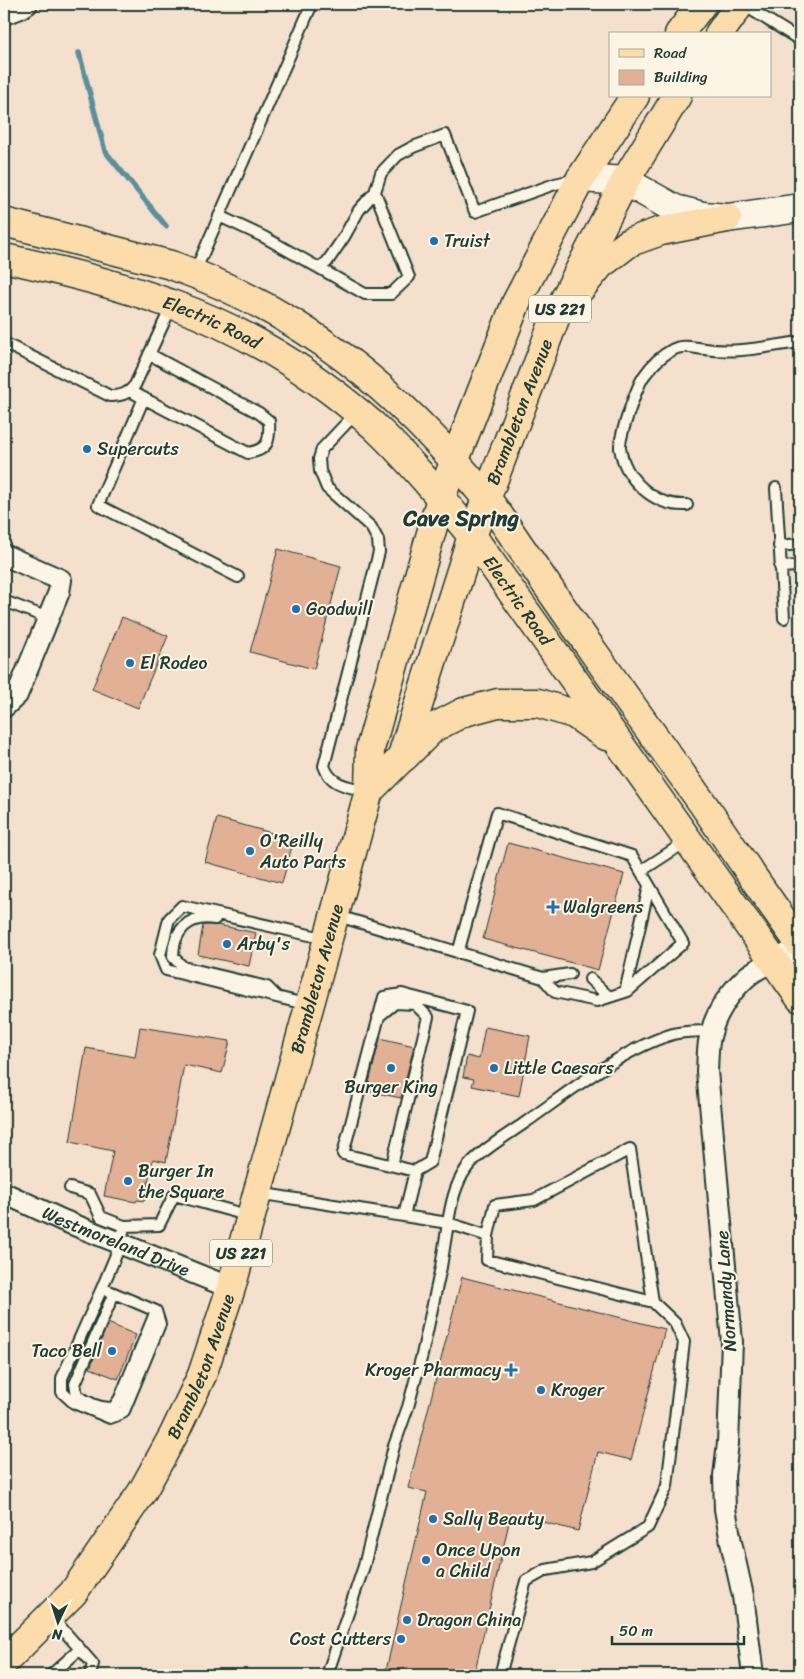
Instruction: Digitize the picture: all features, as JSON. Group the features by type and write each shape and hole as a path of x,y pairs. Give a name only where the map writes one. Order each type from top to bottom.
{"main road":[{"path":"681,32 702,4"},
{"path":"721,32 741,4"},
{"name":"Brambleton Avenue","path":"4,1662 73,1593 142,1492 174,1434 202,1375 231,1288 310,1005 369,791 370,749 454,462 516,303 581,178 634,98"},
{"name":"Brambleton Avenue","path":"369,791 401,759 472,536 556,316 625,181 676,98"},
{"path":"556,316 600,265 630,242 661,231 727,218"},
{"name":"Electric Road","path":"4,222 171,265 193,272 252,299 290,319 324,341 364,372 402,406 487,499 800,946"},
{"name":"Electric Road","path":"4,258 92,279 173,304 220,324 269,350 315,380 357,412 414,465 472,536 800,998"},
{"path":"92,279 131,278 183,288 193,272"},
{"path":"401,759 433,728 464,712 498,703 538,703 574,714 621,746"}],"street":[{"path":"581,178 625,181 675,209 703,216 727,218 800,208"},
{"path":"4,555 61,580 59,592 17,695 4,707"},
{"name":"Normandy Lane","path":"754,1675 743,1596 725,1509 724,1476 728,1443 732,1342 707,1071 708,1046 711,1031 720,1010 733,991 749,975 800,946"},
{"name":"Westmoreland Drive","path":"4,1193 62,1220 122,1235 231,1288"}],"lane":[{"path":"193,272 201,258 312,4"},
{"path":"741,4 800,40"},
{"path":"319,268 327,262 359,210 375,192 381,174 398,155 445,135 475,212 555,184 581,178"},
{"path":"219,216 264,237 365,294 391,294 409,277 375,192"},
{"path":"4,343 110,396 120,396 130,391 135,385 173,304"},
{"path":"687,504 666,503 652,497 638,485 625,463 620,447 621,435 644,375 657,360 672,349 696,347 721,351 743,350 800,342"},
{"path":"130,391 248,453 260,451 267,444 270,435 270,421 259,413 149,354"},
{"path":"145,399 98,505 238,577"},
{"path":"357,412 322,449 319,459 320,471 327,488 371,527 378,540 379,552 324,766 327,775 333,782 369,791"},
{"path":"776,488 784,618"},
{"path":"779,546 800,544"},
{"path":"780,567 800,566"},
{"path":"4,601 48,618"},
{"path":"458,953 497,813 632,856 683,943 628,991 597,1001 554,992 543,978"},
{"path":"641,871 688,840"},
{"path":"624,992 649,886"},
{"path":"310,1005 166,970 160,955 169,919 182,906 251,921 331,927 458,953 543,978 570,974"},
{"path":"251,921 233,923 204,917 195,920 183,928 175,939 173,957 183,967 268,987 276,997"},
{"path":"590,979 609,997"},
{"path":"404,1216 415,1171 430,1162 467,1011 402,994 384,996 343,1154 415,1171"},
{"path":"378,1017 395,1003 415,1004 428,1016 392,1165"},
{"path":"328,1675 364,1566 394,1446 408,1407 422,1355 441,1267 452,1197 466,1168 492,1146 602,1069 632,1051 672,1034 691,1030 711,1031"},
{"path":"500,1675 526,1581 546,1570 591,1562 648,1527 667,1486 684,1342 675,1323 654,1302 487,1260 488,1236 495,1205 534,1200 630,1149 654,1302"},
{"path":"70,1188 90,1194 101,1217 122,1235"},
{"path":"122,1235 159,1224 174,1194 254,1205 404,1216 448,1223 488,1236"},
{"path":"102,1288 156,1311 160,1324 124,1411 110,1418 74,1403 62,1392 62,1378 102,1288 122,1235"},
{"path":"114,1293 75,1384 77,1394 85,1400 108,1409 114,1407 120,1398 156,1311"},
{"path":"51,1615 93,1664 90,1675"},
{"path":"53,1675 80,1649"}],"building":[{"name":"Goodwill","path":"278,549 341,566 314,669 250,652"},
{"name":"El Rodeo","path":"122,617 168,636 138,708 92,689"},
{"name":"O'Reilly Auto Parts","path":"217,818 294,839 282,883 205,862"},
{"name":"Walgreens","path":"508,843 624,874 598,970 483,939"},
{"name":"Arby's","path":"203,925 218,925 256,933 249,966 198,955"},
{"path":"140,1027 230,1041 222,1073 184,1065 166,1162 153,1159 144,1201 137,1200 136,1202 104,1196 113,1151 70,1142 86,1048 135,1057"},
{"name":"Little Caesars","path":"485,1027 530,1036 519,1096 472,1086 474,1079 463,1077 467,1056 479,1059"},
{"name":"Burger King","path":"380,1038 414,1046 401,1098 367,1091"},
{"name":"Kroger","path":"462,1277 665,1329 631,1460 598,1452 578,1531 511,1514 474,1675 385,1675 427,1492 408,1488"},
{"name":"Taco Bell","path":"108,1323 136,1335 118,1379 90,1368"}],"waterway":[{"path":"79,53 105,151 166,226"}],"place":[{"name":"Truist","path":"434,241"},
{"name":"Supercuts","path":"87,449"},
{"name":"Goodwill","path":"296,609"},
{"name":"El Rodeo","path":"130,663"},
{"name":"O'Reilly Auto Parts","path":"250,851"},
{"name":"Walgreens","path":"553,907"},
{"name":"Arby's","path":"227,944"},
{"name":"Burger King","path":"391,1068"},
{"name":"Little Caesars","path":"494,1068"},
{"name":"Burger In the Square","path":"128,1181"},
{"name":"Taco Bell","path":"112,1351"},
{"name":"Kroger Pharmacy","path":"511,1370"},
{"name":"Kroger","path":"541,1390"},
{"name":"Sally Beauty","path":"433,1519"},
{"name":"Once Upon a Child","path":"426,1560"},
{"name":"Dragon China","path":"407,1620"},
{"name":"Cost Cutters","path":"401,1639"}],"district":[{"name":"Cave Spring","path":"461,518"}]}
